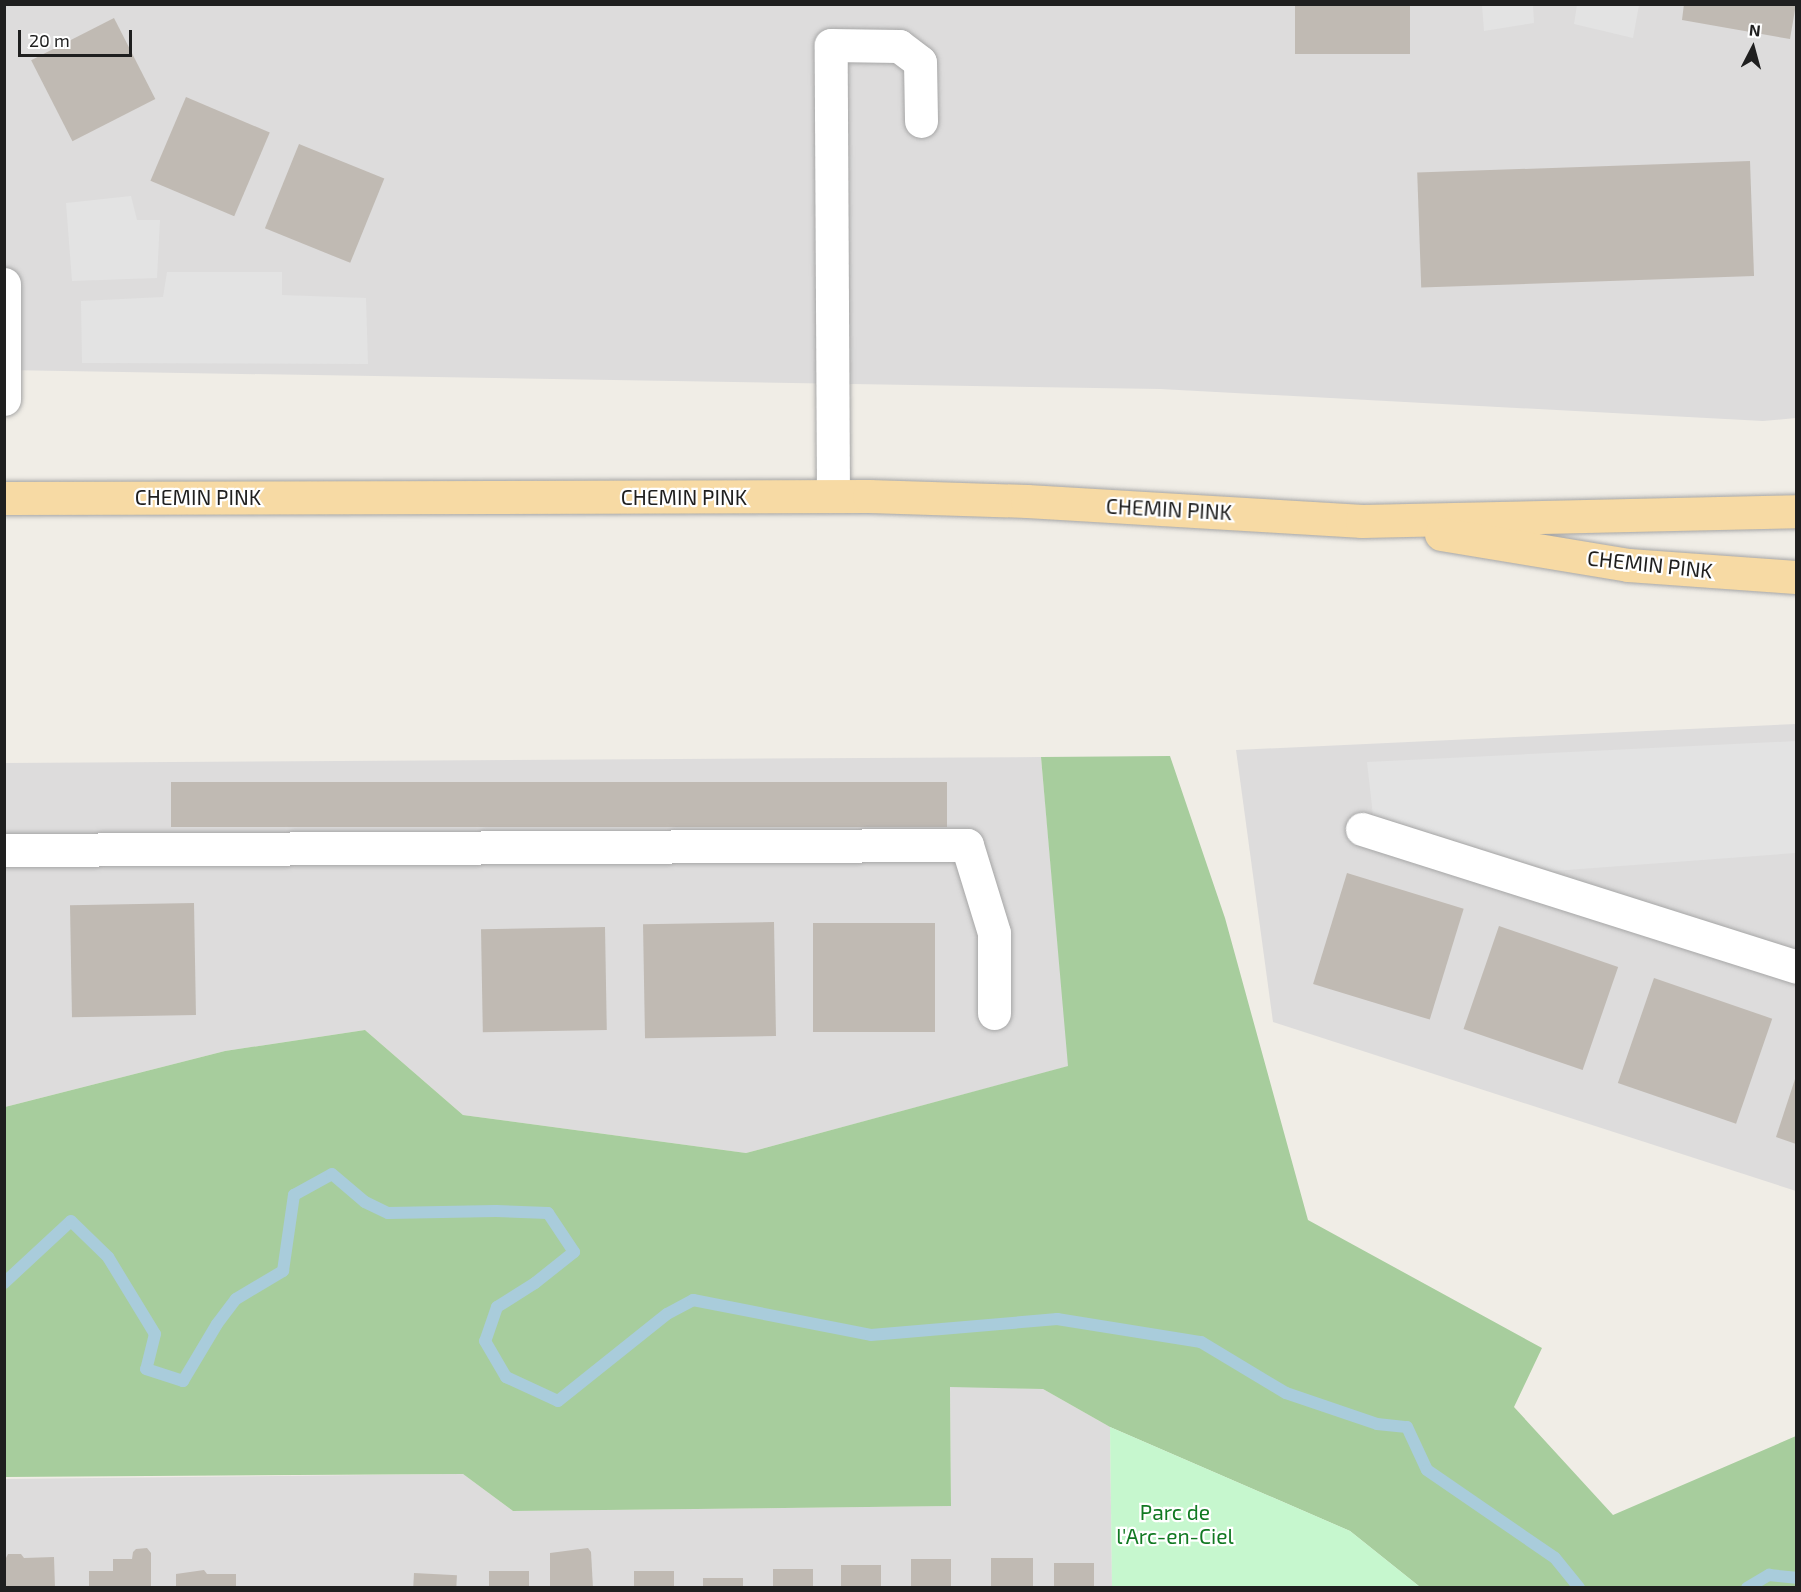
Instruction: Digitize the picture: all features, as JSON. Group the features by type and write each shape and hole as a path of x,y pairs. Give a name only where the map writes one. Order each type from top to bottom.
{"main road":[{"name":"CHEMIN PINK","path":"4,498 833,496 1027,501 1362,521 1797,511"},
{"name":"CHEMIN PINK","path":"1362,521 1628,565 1797,577"}],"street":[{"path":"833,496 831,45 899,45 920,62 921,121"},
{"path":"4,284 4,399"},
{"path":"1362,829 1797,967"},
{"path":"4,850 967,845 994,933 994,1013"}],"shaded area":[{"path":"4,5 1796,5 1796,418 1763,421 1160,389 5,370"},
{"path":"1482,5 1533,5 1534,23 1484,31"},
{"path":"1577,5 1639,5 1633,38 1574,24"},
{"path":"131,196 137,220 160,220 157,278 72,281 66,203"},
{"path":"167,272 282,272 282,295 366,298 368,364 82,363 81,301 163,297"},
{"path":"1796,724 1796,1191 1273,1022 1236,750"},
{"path":"1796,741 1796,853 1553,871 1373,815 1367,762"},
{"path":"1041,757 1069,1066 746,1153 463,1115 365,1030 225,1051 5,1107 5,763"},
{"path":"950,1386 1043,1389 1110,1427 1112,1587 5,1587 4,1479 463,1474 513,1511 951,1506"}],"green space":[{"path":"1170,756 1225,918 1308,1220 1542,1348 1514,1407 1613,1515 1796,1436 1796,1587 1420,1587 1350,1531 1110,1427 1043,1389 950,1387 951,1506 513,1511 463,1474 5,1477 5,1107 225,1051 365,1030 463,1115 746,1153 1068,1066 1041,757"},
{"name":"Parc de l'Arc-en-Ciel","path":"1110,1427 1350,1531 1420,1587 1112,1587"}],"building":[{"path":"1295,4 1410,4 1410,54 1295,54"},
{"path":"1684,4 1796,4 1790,39 1682,20"},
{"path":"114,18 155,99 72,141 31,60"},
{"path":"186,97 270,133 234,216 150,181"},
{"path":"299,144 384,178 350,263 265,228"},
{"path":"1750,161 1754,276 1421,288 1417,173"},
{"path":"171,782 947,782 947,827 171,827"},
{"path":"1347,873 1464,909 1430,1020 1313,984"},
{"path":"194,903 196,1015 72,1017 70,905"},
{"path":"774,922 776,1036 645,1038 643,924"},
{"path":"813,923 935,923 935,1032 813,1032"},
{"path":"1499,926 1618,967 1583,1070 1464,1029"},
{"path":"605,927 607,1030 483,1032 481,929"},
{"path":"1654,978 1772,1019 1736,1124 1618,1083"},
{"path":"1796,1076 1796,1144 1776,1137"},
{"path":"147,1548 151,1553 151,1588 89,1588 89,1571 113,1571 113,1559 132,1559 136,1549"},
{"path":"588,1548 591,1552 593,1588 550,1588 550,1553"},
{"path":"8,1554 21,1554 24,1558 54,1557 55,1588 5,1588"},
{"path":"991,1558 1033,1558 1033,1588 991,1588"},
{"path":"911,1559 951,1559 951,1588 911,1588"},
{"path":"1054,1563 1094,1563 1094,1588 1054,1588"},
{"path":"841,1565 881,1565 881,1588 841,1588"},
{"path":"773,1569 813,1569 813,1588 773,1588"},
{"path":"204,1570 207,1574 236,1574 236,1588 176,1588 176,1574"},
{"path":"489,1571 529,1571 529,1588 489,1588"},
{"path":"634,1571 674,1571 674,1588 634,1588"},
{"path":"414,1573 457,1575 456,1588 413,1588"},
{"path":"703,1578 743,1578 743,1588 703,1588"}],"waterway":[{"path":"4,1283 71,1221 108,1257 155,1334 146,1369 183,1381 217,1324 236,1299 283,1271 294,1195 332,1174 365,1202 388,1213 496,1211 548,1213 574,1252 535,1283 497,1307 485,1341 506,1377 558,1401 667,1314 693,1300 871,1335 1057,1319 1201,1342 1286,1393 1377,1424 1407,1427 1427,1470 1555,1558 1579,1588"},
{"path":"1747,1588 1769,1575 1796,1578"}]}
